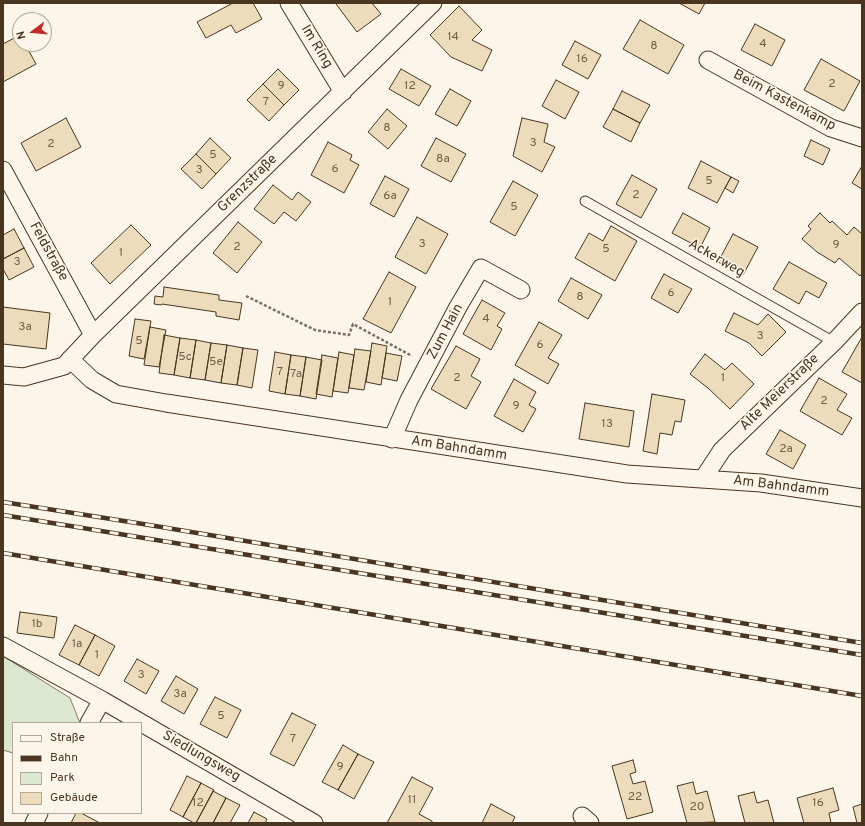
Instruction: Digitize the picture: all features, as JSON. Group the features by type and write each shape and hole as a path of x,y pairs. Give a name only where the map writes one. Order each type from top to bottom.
{"street":[{"name":"Im Ring","path":"289,3 343,92"},
{"name":"Grenzstraße","path":"67,362 433,3"},
{"name":"Beim Kastenkamp","path":"708,60 831,128 862,138"},
{"name":"Feldstraße","path":"3,170 93,335"},
{"name":"Zum Hain","path":"392,439 409,400 458,308 482,268 521,290"},
{"name":"Alte Meierstraße","path":"703,479 722,450 834,342 862,312"},
{"path":"3,375 24,377 67,362"},
{"name":"Am Bahndamm","path":"67,362 92,380 116,394 166,403 627,474 761,483 862,498"},
{"name":"Siedlungsweg","path":"3,646 140,722"},
{"path":"90,722 102,700"},
{"name":"Siedlungsweg","path":"142,723 314,823"},
{"path":"34,823 38,814"}],"lane":[{"name":"Ackerweg","path":"585,201 834,342"}],"path":[{"path":"246,296 315,330 349,335 353,324 428,365"}],"green space":[{"path":"3,656 70,698 80,722 12,722 12,753 3,750"}],"building":[{"path":"233,3 253,3 262,19 236,33 231,25 206,38 197,22"},
{"path":"372,3 381,14 357,32 336,4"},
{"path":"679,3 705,3 699,14"},
{"path":"459,6 482,30 472,40 492,50 482,71 451,57 430,35"},
{"path":"640,20 684,45 668,74 623,49"},
{"path":"755,24 785,40 772,66 741,50"},
{"path":"12,39 12,52 29,52 36,64 3,82 3,44"},
{"path":"575,41 601,55 588,79 562,65"},
{"path":"821,59 860,81 844,111 804,90"},
{"path":"278,69 299,90 284,105 263,84"},
{"path":"401,69 431,86 419,106 389,89"},
{"path":"556,80 579,92 565,119 542,106"},
{"path":"263,84 284,105 269,121 247,100"},
{"path":"450,89 471,101 457,126 435,114"},
{"path":"622,91 650,105 640,123 613,109"},
{"path":"387,109 407,126 388,149 368,132"},
{"path":"613,109 640,123 631,142 603,127"},
{"path":"66,118 81,147 36,171 21,143"},
{"path":"522,118 548,124 544,142 555,147 542,172 513,156"},
{"path":"210,138 231,158 216,174 196,154"},
{"path":"436,138 466,154 451,182 421,166"},
{"path":"811,140 830,149 823,165 804,156"},
{"path":"328,142 352,155 350,160 359,165 344,193 311,175"},
{"path":"196,154 216,174 202,189 181,169"},
{"path":"701,161 731,177 717,203 688,188"},
{"path":"862,166 862,189 852,183"},
{"path":"632,175 657,189 641,218 616,204"},
{"path":"385,176 409,189 394,217 370,204"},
{"path":"731,177 739,181 733,193 725,188"},
{"path":"513,181 538,195 515,236 490,222"},
{"path":"273,185 292,200 298,192 311,202 296,221 284,212 274,224 254,209"},
{"path":"683,213 710,228 700,248 672,233"},
{"path":"820,213 830,223 832,221 847,235 854,227 862,234 862,273 860,276 839,258 835,263 817,252 802,239 811,229 808,226"},
{"path":"417,217 448,234 426,274 395,257"},
{"path":"238,222 262,242 237,273 213,253"},
{"path":"131,225 151,245 110,284 91,263"},
{"path":"611,226 637,241 615,281 575,258 589,233 603,241"},
{"path":"14,229 24,248 3,259 3,235"},
{"path":"733,234 758,247 743,275 718,262"},
{"path":"24,248 34,267 9,280 3,269 3,259"},
{"path":"789,262 827,283 819,298 806,291 799,304 773,289"},
{"path":"389,272 416,287 391,333 363,319"},
{"path":"664,274 692,289 678,313 651,298"},
{"path":"571,278 602,295 588,319 558,301"},
{"path":"164,287 219,295 219,300 242,303 239,320 216,316 216,312 154,304 155,296 163,297"},
{"path":"482,300 505,313 497,326 502,329 491,350 463,334"},
{"path":"3,307 50,313 46,349 3,344"},
{"path":"734,313 758,325 768,314 786,332 762,356 749,343 725,331"},
{"path":"135,319 151,321 144,359 129,356"},
{"path":"539,322 562,335 548,358 559,364 548,384 515,365"},
{"path":"150,327 166,330 159,367 144,365"},
{"path":"164,335 180,338 174,375 159,373"},
{"path":"862,337 862,383 842,372"},
{"path":"180,338 196,340 190,378 174,375"},
{"path":"196,340 211,343 205,380 190,378"},
{"path":"211,343 227,345 221,383 205,380"},
{"path":"372,343 387,346 381,385 366,382"},
{"path":"227,345 243,348 237,385 221,383"},
{"path":"456,346 480,359 471,376 481,382 466,409 431,389"},
{"path":"243,348 258,350 252,388 237,385"},
{"path":"355,349 371,351 364,390 349,388"},
{"path":"275,352 291,355 285,394 269,391"},
{"path":"339,352 354,355 348,393 333,391"},
{"path":"386,353 402,356 397,381 382,378"},
{"path":"705,354 725,370 732,363 754,384 730,409 708,388 690,374"},
{"path":"291,355 306,357 300,396 285,394"},
{"path":"322,355 338,358 332,397 316,394"},
{"path":"306,357 322,360 316,399 300,396"},
{"path":"819,378 847,394 837,410 852,418 842,435 800,411"},
{"path":"514,379 536,392 529,405 536,409 523,432 494,416"},
{"path":"652,394 685,400 681,422 675,421 672,435 660,433 657,454 643,451"},
{"path":"585,403 634,411 629,447 579,439"},
{"path":"780,430 806,445 793,469 766,454"},
{"path":"20,612 57,617 54,638 17,633"},
{"path":"75,625 95,635 79,665 59,655"},
{"path":"95,635 115,646 99,676 79,665"},
{"path":"137,659 159,671 146,694 124,681"},
{"path":"176,676 198,689 184,714 161,701"},
{"path":"215,697 241,710 227,738 200,724"},
{"path":"292,713 316,725 294,766 270,754"},
{"path":"343,745 358,754 338,790 322,782"},
{"path":"358,754 374,762 354,799 338,790"},
{"path":"633,760 636,772 630,774 633,784 645,781 653,812 627,819 612,766"},
{"path":"187,776 201,783 183,817 170,810"},
{"path":"412,777 433,788 419,814 432,821 432,823 387,823"},
{"path":"693,782 696,794 707,791 715,822 687,823 677,786"},
{"path":"201,783 214,790 196,823 194,823 183,817"},
{"path":"833,788 839,810 829,813 831,823 804,823 797,798"},
{"path":"213,791 226,798 213,823 196,823"},
{"path":"754,792 757,803 768,800 774,823 745,823 738,796"},
{"path":"226,798 240,805 230,823 213,823"},
{"path":"491,804 515,817 512,823 482,823"},
{"path":"862,804 862,823 857,823 853,807"},
{"path":"254,812 267,819 265,823 248,823"},
{"path":"76,814 83,814 100,823 71,823"}],"railway":[{"path":"3,502 862,643"},
{"path":"3,515 862,655"},
{"path":"3,553 862,696"}]}
